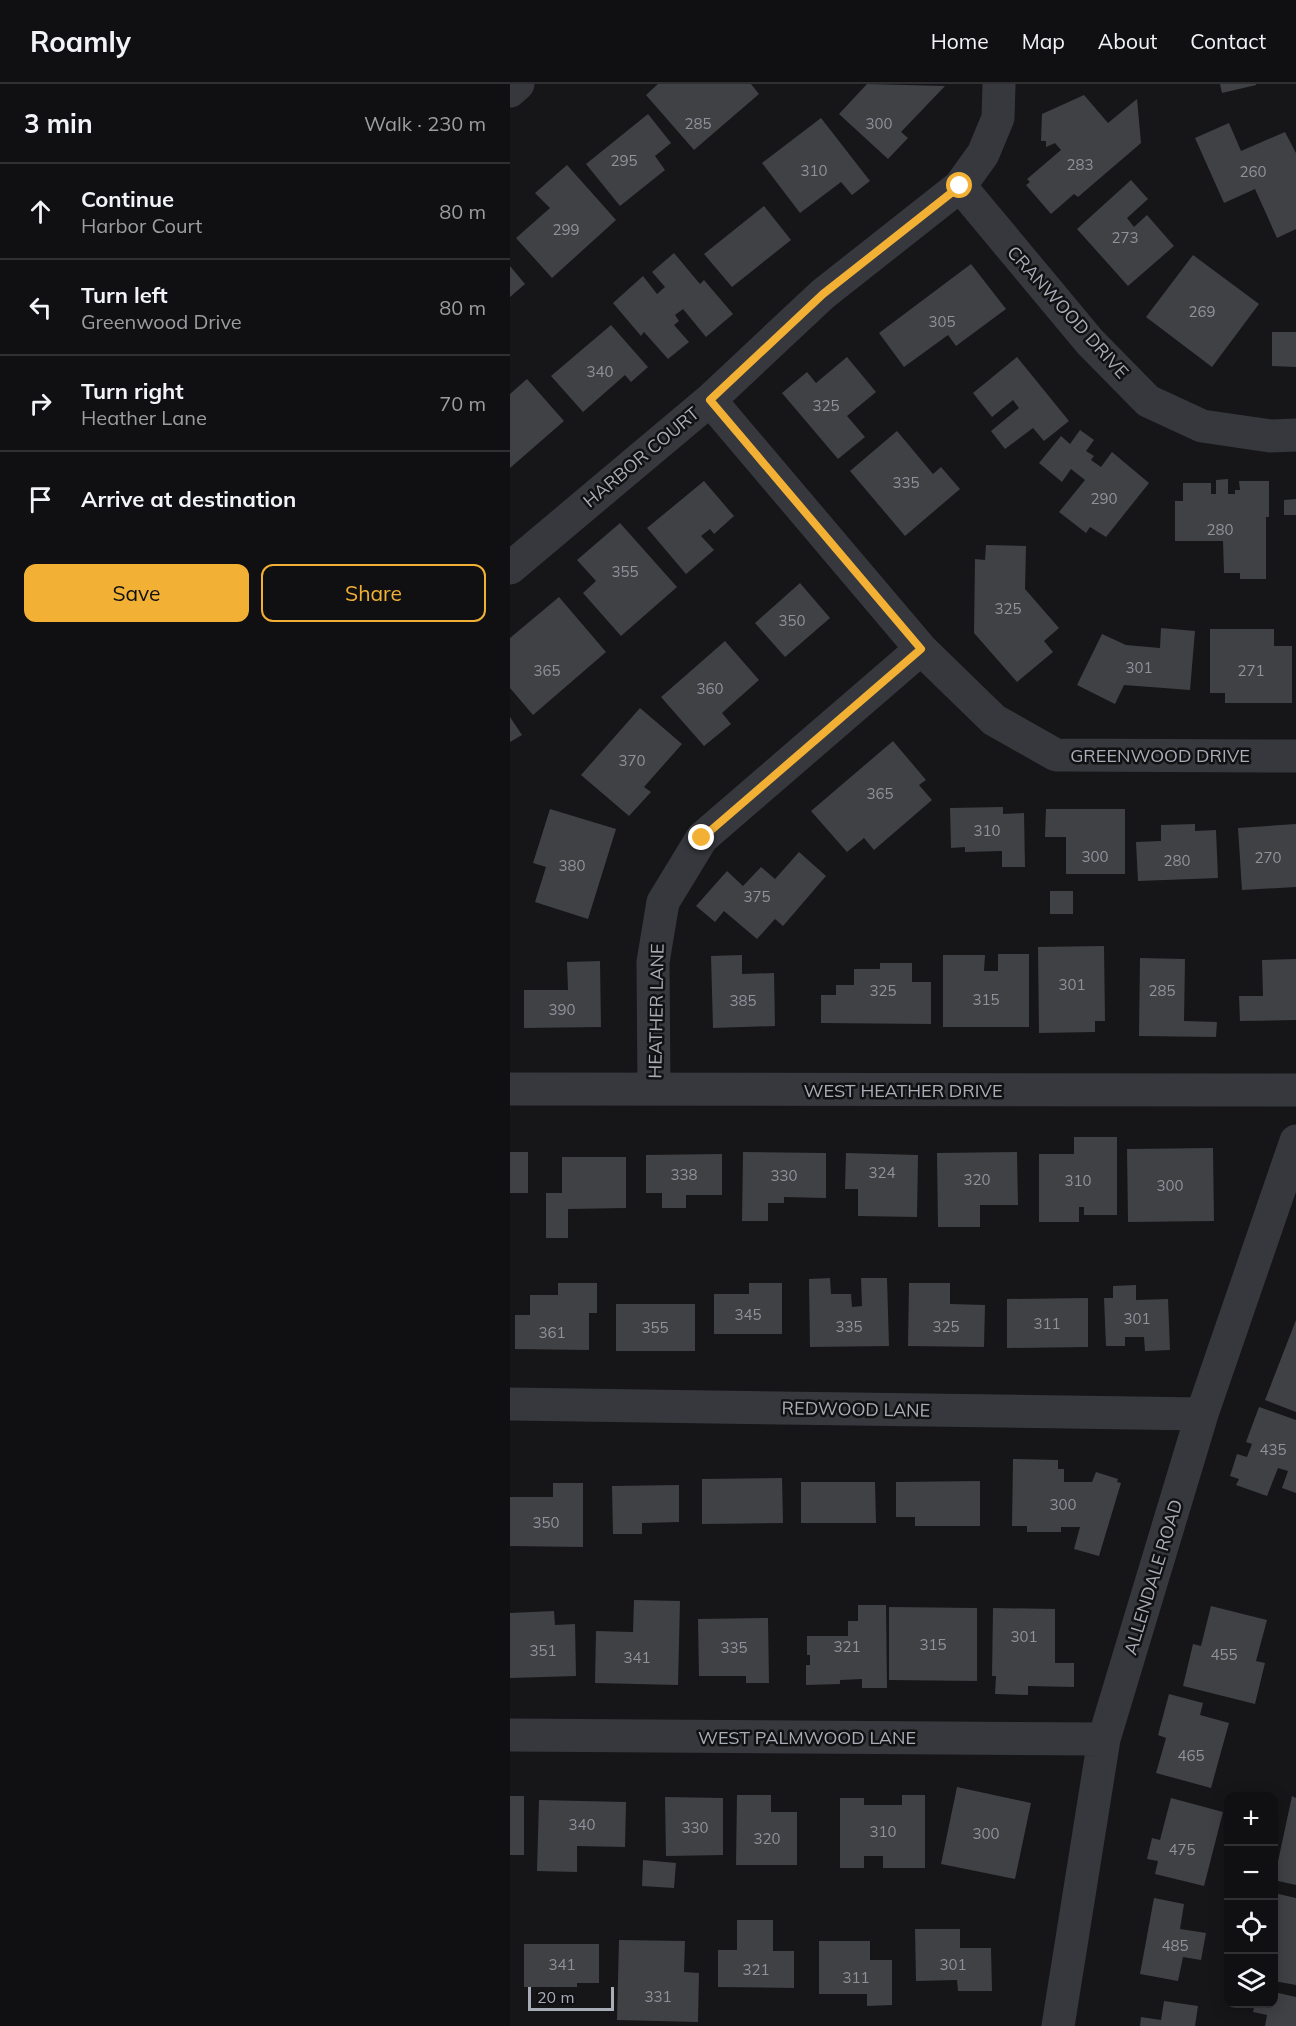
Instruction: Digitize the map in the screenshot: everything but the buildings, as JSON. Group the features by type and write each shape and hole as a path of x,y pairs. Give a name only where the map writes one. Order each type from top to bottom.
{"street":[{"path":"510,91 518,84"},
{"name":"HARBOR COURT","path":"510,568 710,400 823,294 960,186 983,154 998,118 999,84"},
{"name":"CRANWOOD DRIVE","path":"960,186 1090,342 1148,401 1202,426 1270,436 1296,435"},
{"name":"GREENWOOD DRIVE","path":"710,400 921,649 994,720 1056,755 1296,756"},
{"name":"HEATHER LANE","path":"654,1089 653,962 663,902 702,838 921,649"},
{"name":"WEST HEATHER DRIVE","path":"510,1089 1296,1090"},
{"name":"ALLENDALE ROAD","path":"1058,2026 1104,1739 1202,1414 1296,1141"},
{"name":"REDWOOD LANE","path":"510,1404 1202,1414"},
{"name":"WEST PALMWOOD LANE","path":"510,1735 1104,1739"}],"route":[{"path":"702,838 921,649 710,400 823,294 960,186"}]}
